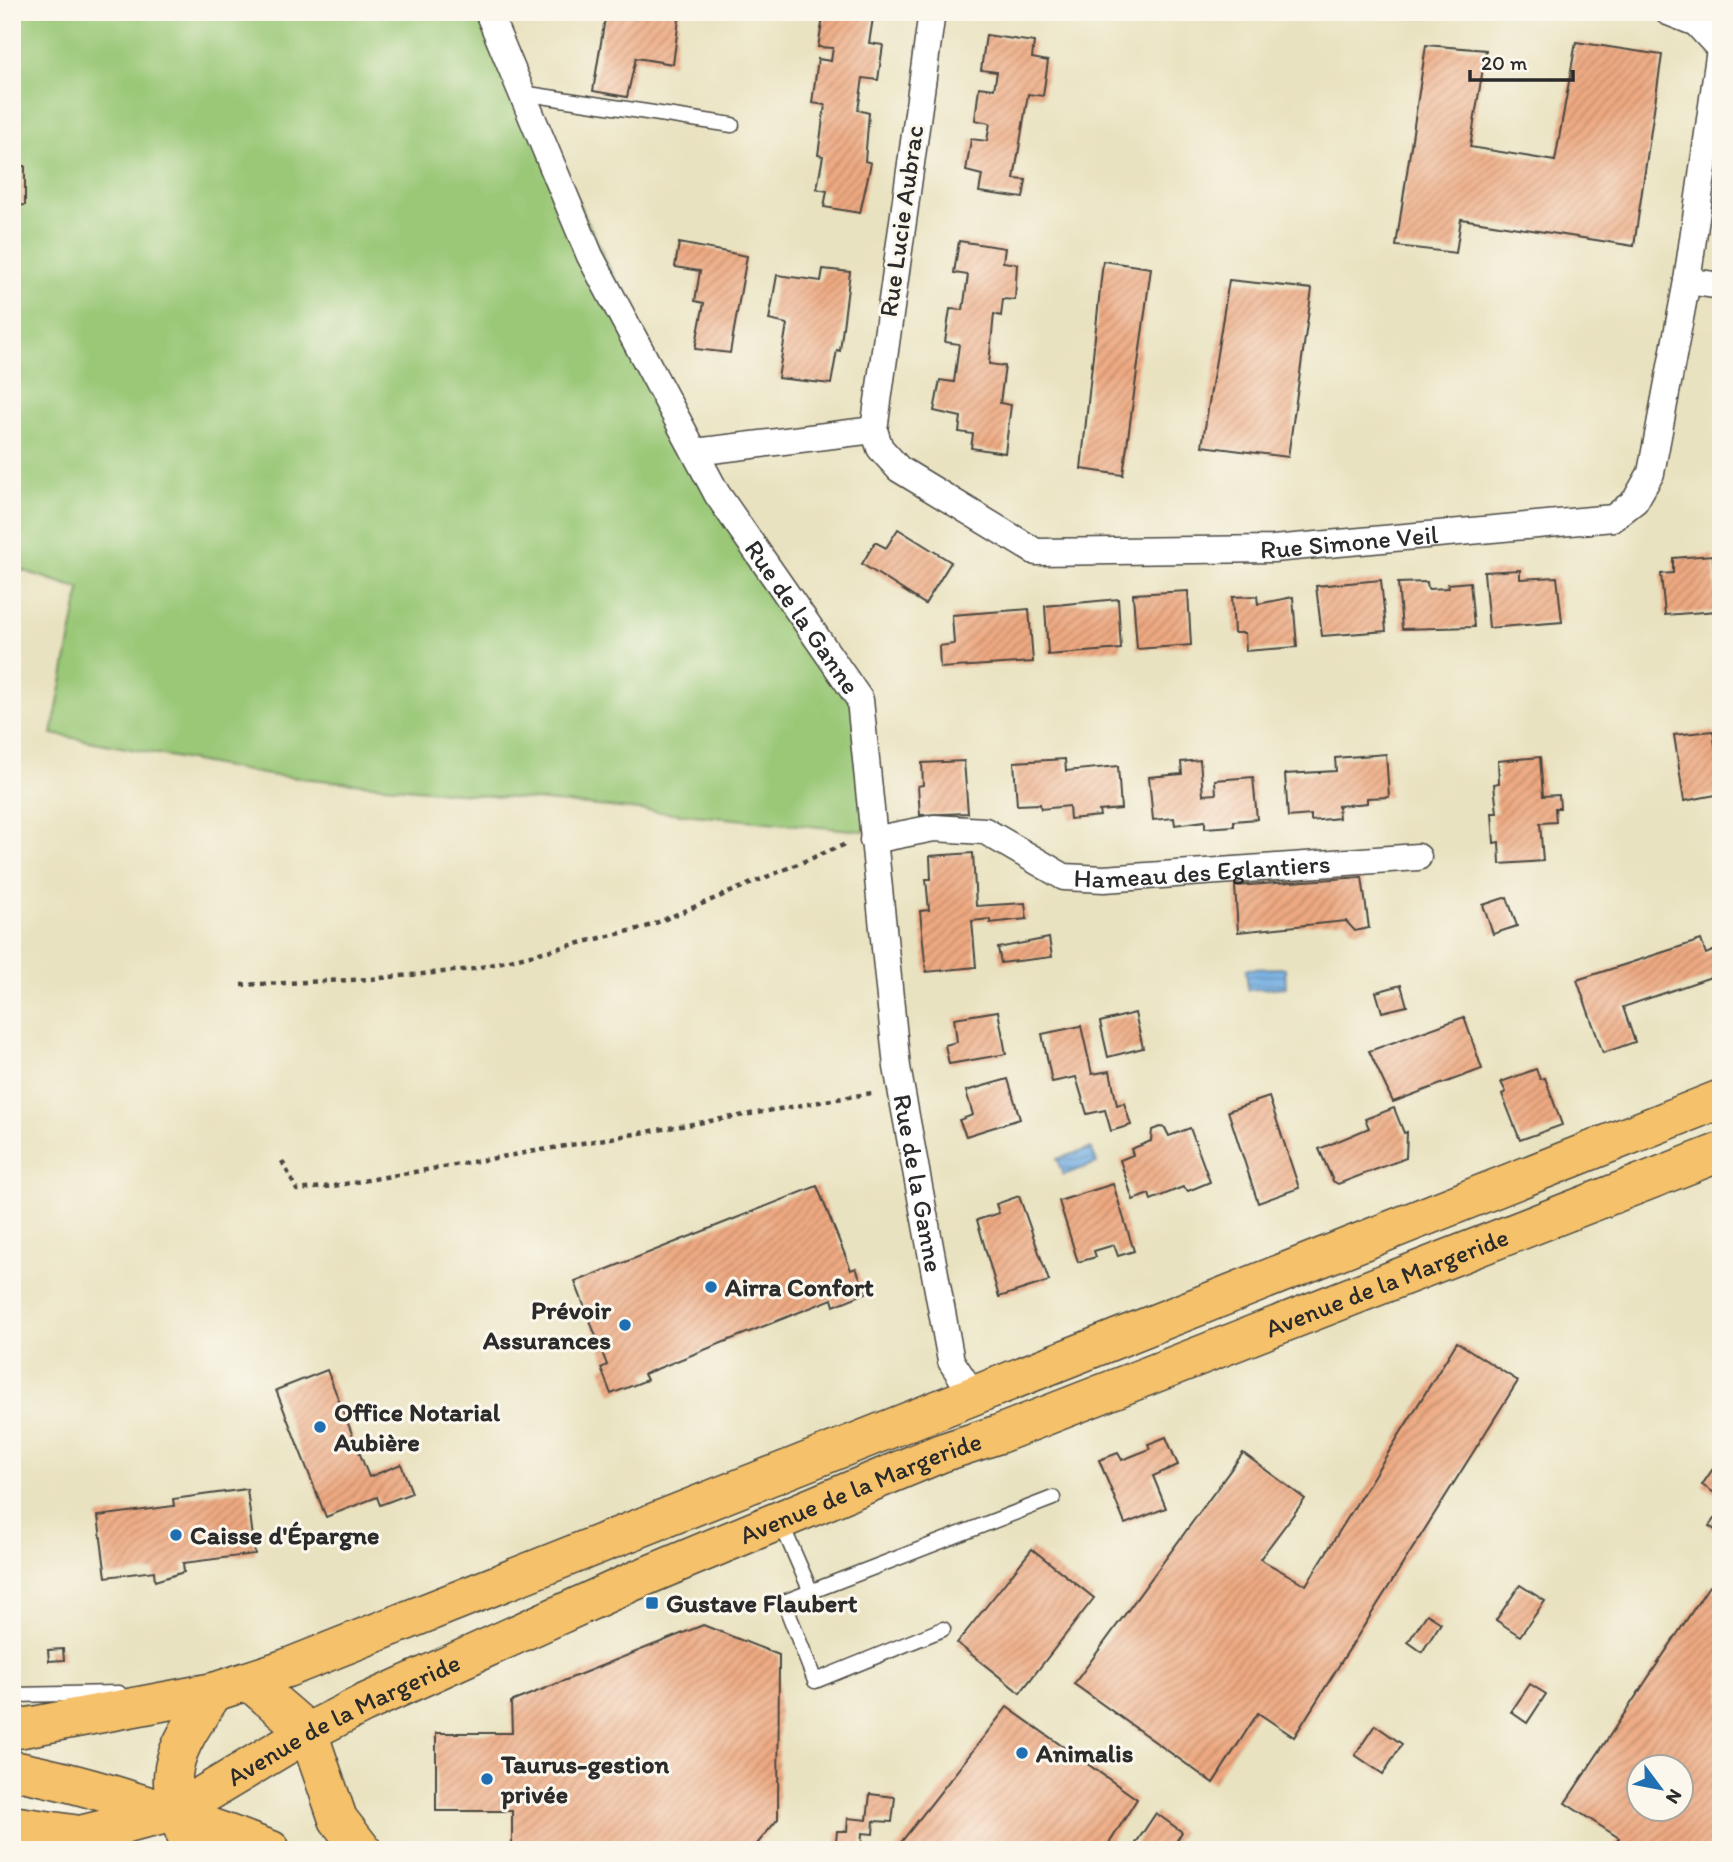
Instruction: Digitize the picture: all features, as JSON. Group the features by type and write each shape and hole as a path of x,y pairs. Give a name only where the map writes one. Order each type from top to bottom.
{"main road":[{"name":"Avenue de la Margeride","path":"12,1825 80,1835 175,1812 308,1732 363,1704 634,1581 941,1452 987,1415 1721,1099"},
{"name":"Avenue de la Margeride","path":"12,1730 214,1692 250,1682 1721,1152"},
{"path":"250,1682 308,1732 338,1819 362,1850"},
{"path":"192,1850 175,1812 172,1768 189,1730 214,1692"},
{"path":"12,1770 75,1783 175,1812 271,1850"}],"street":[{"name":"Rue de la Ganne","path":"488,12 590,256 717,494 860,700 901,1088 951,1361 987,1415"},
{"name":"Rue Lucie Aubrac","path":"874,430 932,12"},
{"path":"1668,12 1696,23 1720,49 1687,281 1721,286"},
{"name":"Rue Simone Veil","path":"874,430 880,448 898,469 1036,552 1273,549 1613,518 1635,500 1651,474 1687,281"},
{"path":"695,452 874,430"},
{"name":"Hameau des Eglantiers","path":"873,836 934,828 985,831 1064,877 1091,878 1418,857"}],"lane":[{"path":"522,93 732,125"},
{"path":"943,1629 815,1681 784,1602 1053,1498"},
{"path":"780,1521 811,1592"},
{"path":"12,1695 214,1692"}],"path":[{"path":"241,985 371,979 473,969 646,927 873,836"},
{"path":"282,1161 297,1190 332,1186 901,1088"}],"green space":[{"path":"12,12 488,12 717,494 860,700 872,832 268,775 52,734 80,589 12,567"}],"water":[{"path":"1285,968 1286,987 1248,990 1246,969"},
{"path":"1091,1148 1097,1163 1063,1175 1057,1159"}],"building":[{"path":"606,12 680,12 673,64 636,58 627,97 593,91"},
{"path":"824,12 874,12 869,43 883,45 878,80 863,78 858,110 869,113 865,161 871,163 860,213 824,207 827,191 817,189 823,156 818,155 825,105 812,103 818,59 831,61 833,48 818,47"},
{"path":"986,35 1034,42 1032,58 1048,61 1043,96 1028,94 1014,179 1026,180 1023,198 979,192 982,175 966,171 971,139 987,141 990,123 975,120 979,87 994,89 997,72 981,70"},
{"path":"1576,42 1662,55 1634,246 1461,219 1456,253 1396,246 1426,45 1486,50 1470,147 1555,161"},
{"path":"13,166 25,166 25,205 14,206"},
{"path":"959,241 1005,248 1003,262 1017,264 1015,300 1003,299 1001,316 994,314 989,364 1005,366 1000,403 1011,405 1005,453 971,448 973,434 959,432 961,417 934,411 940,380 954,382 959,344 945,342 950,309 963,310 968,275 954,273"},
{"path":"679,243 747,256 730,353 695,349 704,303 695,301 700,271 675,267"},
{"path":"1103,261 1151,268 1123,475 1081,469"},
{"path":"823,269 850,272 840,351 837,350 831,384 778,378 787,324 769,320 777,275 821,281"},
{"path":"1229,280 1312,289 1288,457 1202,446"},
{"path":"898,529 951,562 925,604 862,564 875,542 886,548"},
{"path":"1713,555 1717,611 1665,615 1661,574 1673,573 1673,558"},
{"path":"1520,570 1520,579 1557,577 1562,622 1489,628 1484,572"},
{"path":"1381,580 1386,631 1322,636 1316,586"},
{"path":"1427,582 1428,589 1449,588 1448,584 1470,582 1474,627 1402,629 1398,583"},
{"path":"1188,591 1191,645 1137,649 1133,594"},
{"path":"1257,596 1258,604 1293,597 1297,647 1246,651 1245,633 1234,633 1232,597"},
{"path":"1118,599 1121,649 1048,655 1045,606"},
{"path":"1029,609 1033,662 940,668 939,646 954,644 952,615"},
{"path":"1713,731 1715,745 1721,744 1721,794 1684,801 1674,735"},
{"path":"1386,754 1389,797 1367,798 1367,803 1338,806 1339,818 1311,821 1311,815 1288,817 1285,774 1336,771 1335,758"},
{"path":"1540,757 1543,796 1559,795 1560,808 1555,808 1556,822 1540,823 1543,861 1500,864 1499,842 1494,843 1492,813 1497,813 1494,784 1499,783 1498,761"},
{"path":"1065,759 1066,771 1118,766 1121,809 1099,811 1100,816 1070,819 1069,806 1041,809 1040,804 1017,805 1014,762"},
{"path":"1200,760 1203,795 1216,794 1215,780 1253,777 1257,819 1234,821 1234,826 1205,828 1205,821 1175,825 1174,818 1153,820 1149,777 1182,774 1181,762"},
{"path":"964,761 968,813 920,815 918,786 923,785 922,763"},
{"path":"973,853 976,906 1025,903 1027,919 990,923 990,919 972,921 976,967 926,972 920,911 929,910 926,879 931,879 930,856"},
{"path":"1362,877 1369,928 1355,931 1346,921 1238,932 1235,886"},
{"path":"1507,897 1517,926 1493,934 1483,905"},
{"path":"1049,938 1052,957 1001,963 998,948"},
{"path":"1701,940 1706,954 1715,950 1721,967 1721,984 1718,986 1714,976 1623,1007 1635,1042 1603,1053 1577,980"},
{"path":"1401,985 1407,1006 1382,1012 1376,992"},
{"path":"998,1011 1006,1054 949,1064 945,1045 957,1042 954,1018"},
{"path":"1135,1013 1143,1048 1108,1057 1100,1022"},
{"path":"1464,1017 1482,1069 1393,1102 1369,1051"},
{"path":"1081,1026 1092,1074 1110,1071 1117,1105 1124,1103 1131,1125 1111,1131 1105,1110 1087,1114 1076,1077 1052,1082 1042,1034"},
{"path":"1536,1069 1540,1079 1545,1078 1562,1125 1520,1140 1502,1094 1506,1092 1501,1082"},
{"path":"1008,1079 1020,1119 966,1136 959,1120 973,1115 966,1091"},
{"path":"1269,1097 1299,1188 1258,1203 1228,1111"},
{"path":"1394,1108 1404,1133 1407,1132 1406,1158 1338,1184 1333,1181 1319,1149 1369,1128 1365,1119"},
{"path":"1165,1128 1169,1136 1190,1128 1210,1182 1188,1191 1183,1187 1151,1200 1149,1194 1133,1200 1120,1160 1133,1155 1131,1149 1151,1141 1152,1130"},
{"path":"1113,1184 1134,1251 1118,1256 1114,1245 1094,1251 1096,1257 1078,1262 1059,1201"},
{"path":"817,1186 851,1270 856,1268 866,1293 834,1306 832,1299 644,1374 647,1380 611,1394 601,1368 607,1365 575,1282"},
{"path":"1019,1196 1049,1281 999,1297 977,1220 999,1213 996,1204"},
{"path":"1457,1342 1518,1381 1294,1737 1258,1713 1213,1783 1074,1684 1243,1453 1305,1499 1260,1559 1306,1585"},
{"name":"Office Notarial Aubière","path":"327,1370 369,1477 401,1464 412,1493 380,1505 377,1497 326,1517 276,1390"},
{"path":"1166,1437 1178,1465 1153,1476 1166,1508 1125,1524 1099,1460 1118,1453 1122,1460 1150,1449 1148,1444"},
{"path":"1721,1457 1721,1497 1702,1485"},
{"name":"Caisse d'Épargne","path":"247,1489 255,1554 183,1563 184,1572 155,1581 154,1571 106,1577 98,1516 174,1506 173,1499"},
{"path":"1721,1509 1721,1534 1709,1526"},
{"path":"1032,1549 1094,1598 1020,1693 957,1643"},
{"path":"1520,1585 1545,1601 1520,1636 1496,1620"},
{"path":"1709,1586 1721,1595 1721,1850 1611,1850 1619,1838 1565,1803"},
{"path":"1427,1614 1441,1623 1422,1652 1408,1642"},
{"path":"703,1625 779,1655 778,1819 752,1850 525,1850 512,1844 512,1811 436,1811 436,1733 512,1733 511,1702"},
{"path":"63,1649 64,1660 49,1661 48,1650"},
{"path":"1530,1684 1546,1694 1527,1723 1511,1712"},
{"name":"Animalis","path":"1007,1707 1137,1799 1105,1850 895,1850"},
{"path":"1375,1725 1402,1744 1383,1774 1355,1755"},
{"path":"870,1794 895,1797 892,1822 874,1821 873,1834 862,1833 861,1850 835,1850 837,1831 847,1831 848,1818 867,1820"},
{"path":"1156,1813 1182,1832 1171,1850 1147,1850 1136,1843"}],"place":[{"name":"Airra Confort","path":"711,1287"},
{"name":"Prévoir Assurances","path":"625,1325"},
{"name":"Office Notarial Aubière","path":"320,1427"},
{"name":"Caisse d'Épargne","path":"176,1535"},
{"name":"Gustave Flaubert","path":"652,1603"},
{"name":"Animalis","path":"1022,1753"},
{"name":"Taurus-gestion privée","path":"487,1779"}]}
